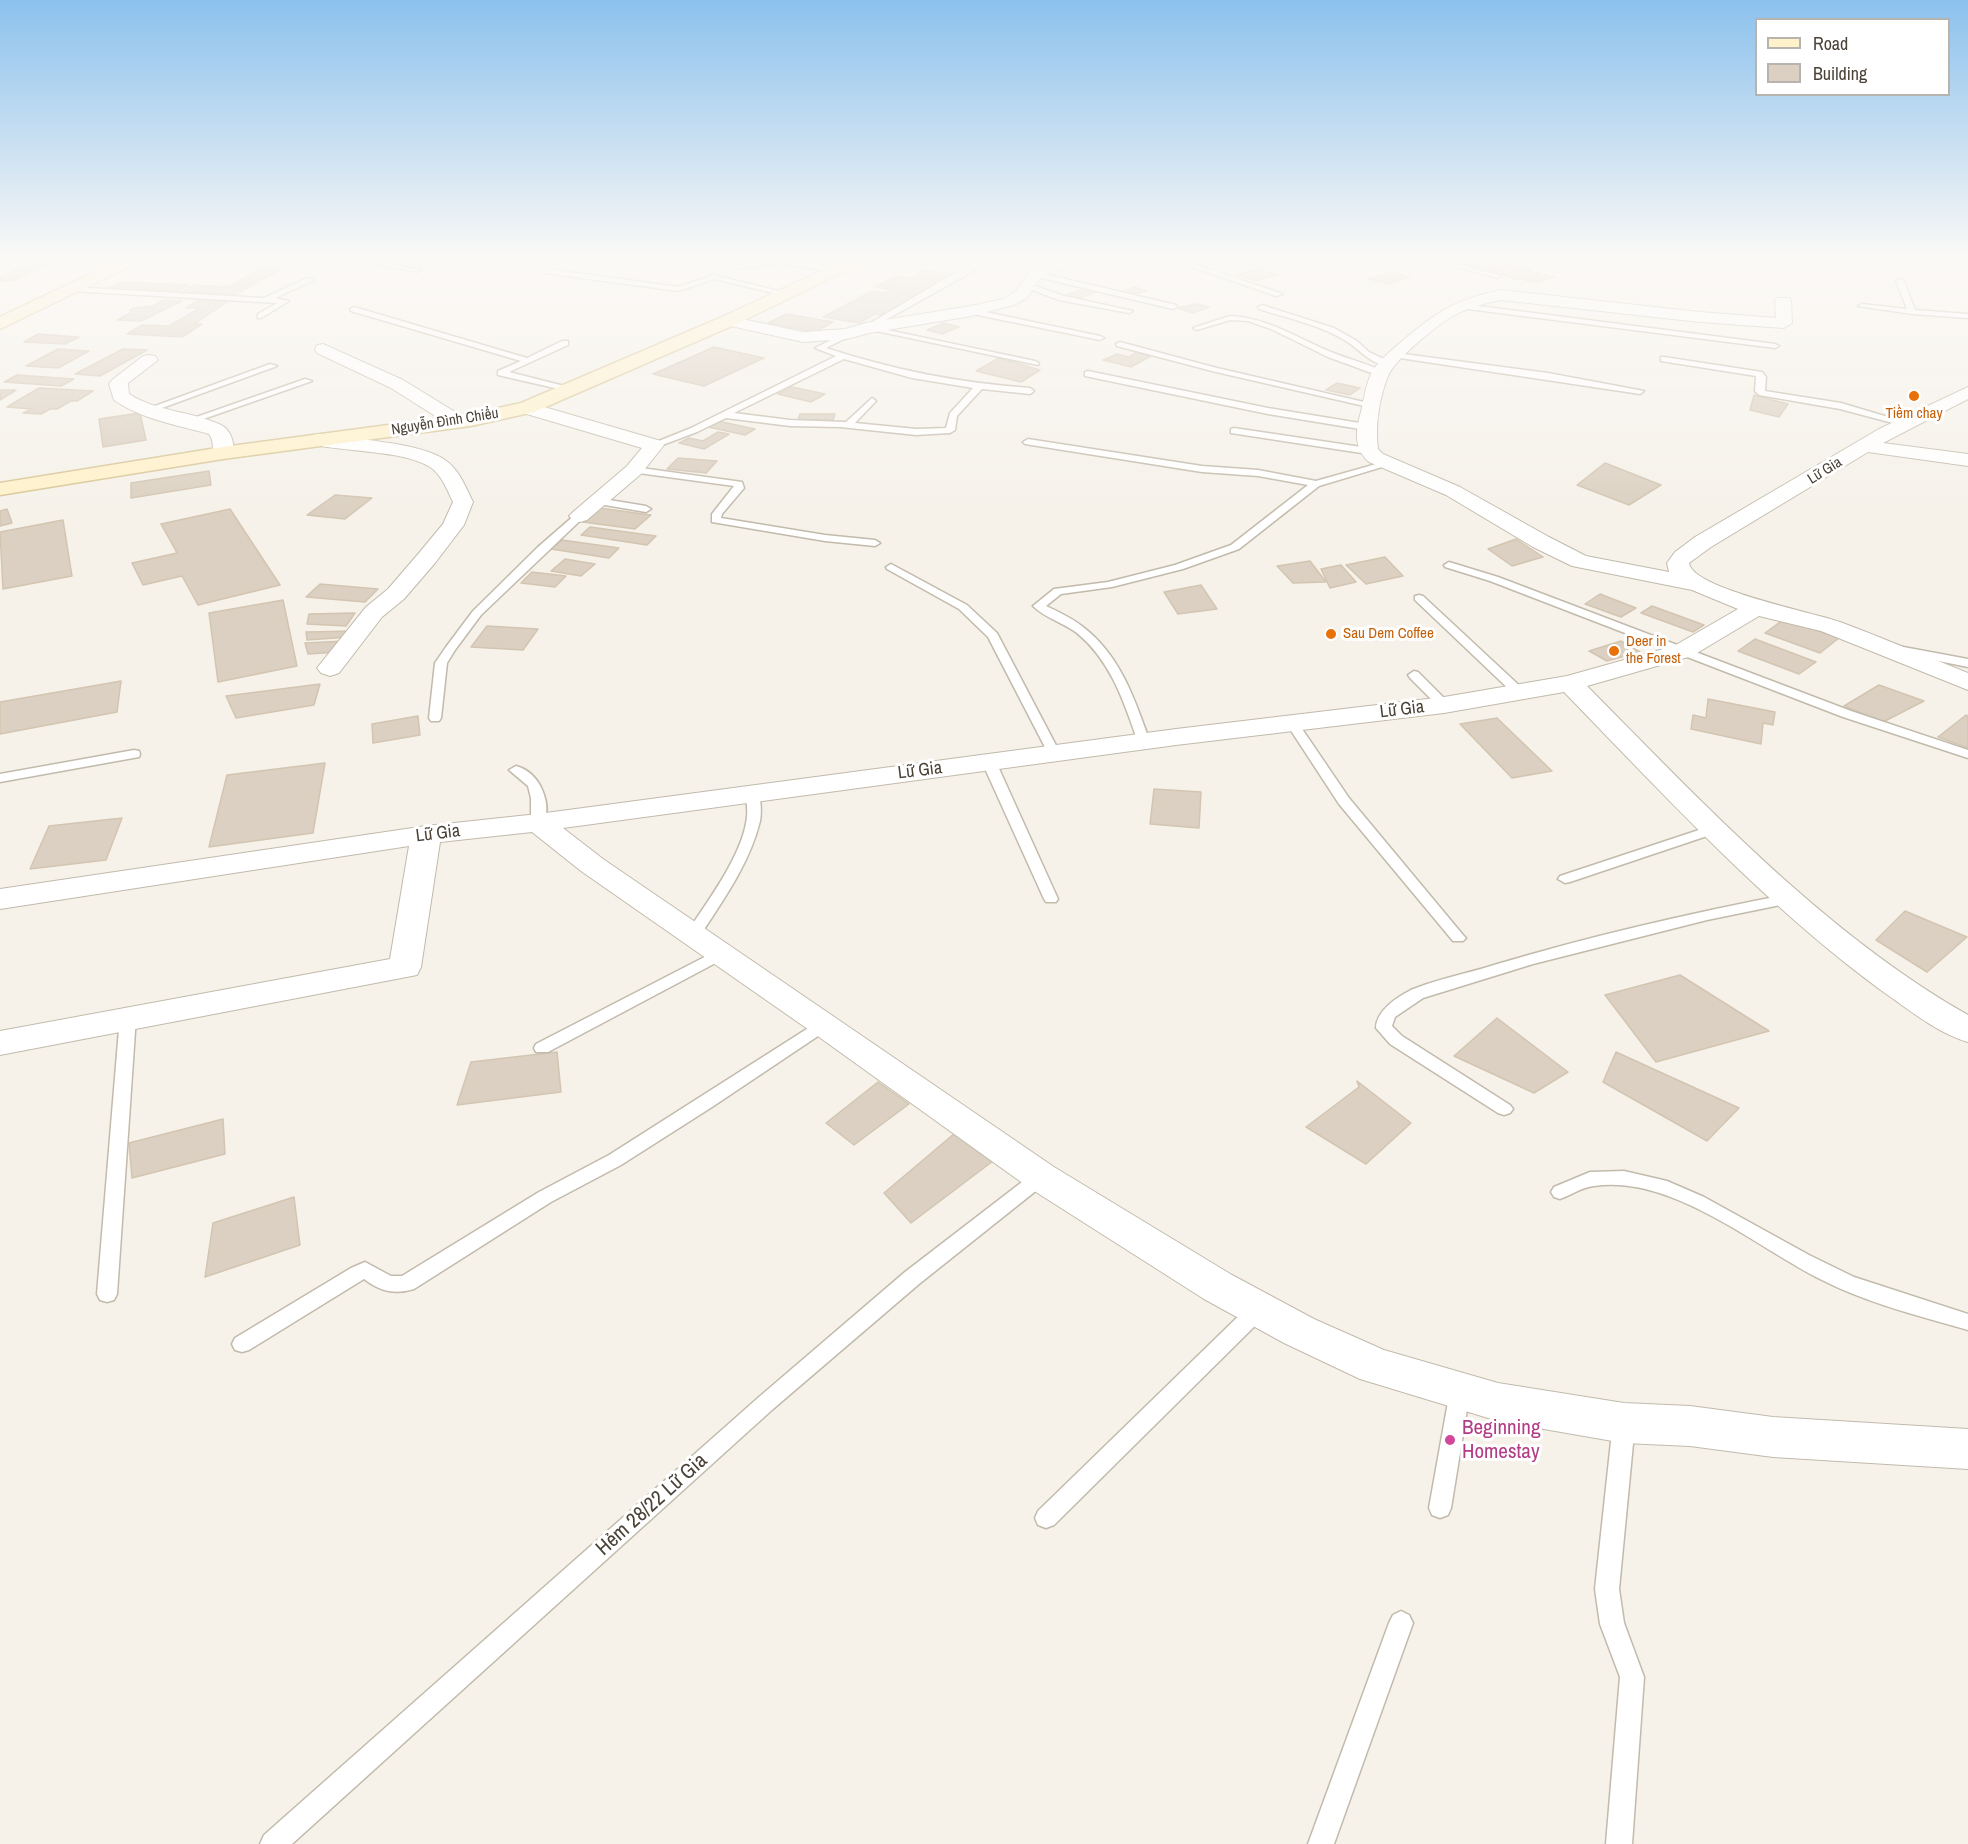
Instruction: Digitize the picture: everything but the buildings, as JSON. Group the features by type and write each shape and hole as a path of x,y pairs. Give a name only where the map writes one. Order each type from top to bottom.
{"main road":[{"name":"Nguyễn Đình Chiểu","path":"0,489 224,453 458,422 527,408 675,344"}],"street":[{"path":"1410,344 1388,364 1366,427 1368,451 1387,464 1409,471 1452,491 1541,543 1580,561 1691,583 1744,601 1756,608 1829,627 1968,682"},
{"path":"323,349 397,384 458,422"},
{"path":"149,360 122,379 118,384 120,396 148,410 216,430 224,440 224,453"},
{"name":"Lữ Gia","path":"1691,583 1680,574 1677,568 1678,563 1703,542 1904,423 1968,393"},
{"path":"527,408 654,445 634,470 580,516"},
{"path":"318,440 406,454 436,462 453,480 463,502 453,525 427,558 396,594 374,612 330,668"},
{"path":"1865,446 1968,460"},
{"name":"Lữ Gia","path":"0,899 426,835 538,823 1144,741 1444,705 1570,683 1683,651 1756,608"},
{"path":"1570,683 1714,829 1790,899 1862,961 1921,1003 1968,1030"},
{"path":"538,823 592,865 824,1024 1041,1177 1218,1287 1299,1331 1375,1366 1498,1402 1624,1423 1690,1426 1773,1437 1968,1449"},
{"path":"0,1043 128,1017 405,967 426,835"}],"lane":[{"path":"473,344 527,360"},
{"path":"563,344 501,373 573,389"},
{"path":"827,344 819,348 888,369 979,387 1030,391"},
{"path":"944,344 1035,363"},
{"path":"1120,344 1216,370 1372,405"},
{"path":"1309,344 1331,355 1388,364 1548,376 1640,391"},
{"path":"1355,344 1366,354 1388,364"},
{"path":"1757,344 1775,346"},
{"path":"654,445 726,415 843,356"},
{"path":"1664,359 1759,374 1762,377 1759,392 1842,406 1904,423"},
{"path":"148,410 273,366"},
{"path":"1088,374 1268,411 1366,427"},
{"path":"189,421 308,381"},
{"path":"726,415 790,423 848,425 916,432 950,430 953,415 979,387"},
{"path":"848,425 872,400"},
{"path":"1234,431 1368,451"},
{"path":"1028,442 1202,469 1258,473 1316,484"},
{"path":"1144,741 1108,658 1080,630 1039,606 1058,591 1118,582 1179,567 1235,547 1316,484 1387,464"},
{"path":"634,470 739,484 739,488 717,514 716,520 825,538 875,543"},
{"path":"597,501 646,509"},
{"path":"435,718 441,663 450,649 477,613 542,549 580,516"},
{"path":"1449,565 1494,579 1846,714 1968,754"},
{"path":"891,567 963,607 993,635 1054,753"},
{"path":"1419,598 1519,692"},
{"path":"1880,647 1968,663"},
{"path":"1414,675 1444,705"},
{"path":"1292,723 1344,801 1458,938"},
{"path":"0,778 134,754"},
{"path":"989,762 1052,899"},
{"path":"516,770 531,778 535,784 538,794 538,823"},
{"path":"542,1048 707,944 718,896 746,840 753,819 753,793"},
{"path":"1566,879 1714,829"},
{"path":"1504,1109 1396,1040 1384,1028 1384,1021 1389,1013 1417,994 1529,960 1707,915 1790,899"},
{"path":"106,1294 128,1017"},
{"path":"243,1344 365,1270 383,1282 394,1286 407,1283 545,1197 635,1147 824,1024"},
{"name":"Hẻm 28/22 Lữ Gia","path":"273,1844 766,1403 912,1278 1041,1177"},
{"path":"1560,1192 1572,1184 1595,1177 1663,1186 1705,1205 1856,1287 1968,1322"},
{"path":"1046,1518 1259,1309"},
{"path":"1440,1508 1460,1391"},
{"path":"1619,1844 1632,1677 1612,1624 1608,1589 1624,1423"},
{"path":"1321,1844 1401,1623"}],"place":[{"name":"Tiềm chay","path":"1914,396"},
{"name":"Sau Dem Coffee","path":"1331,634"},
{"name":"Deer in the Forest","path":"1614,651"},
{"name":"Beginning Homestay","path":"1450,1440"}]}
